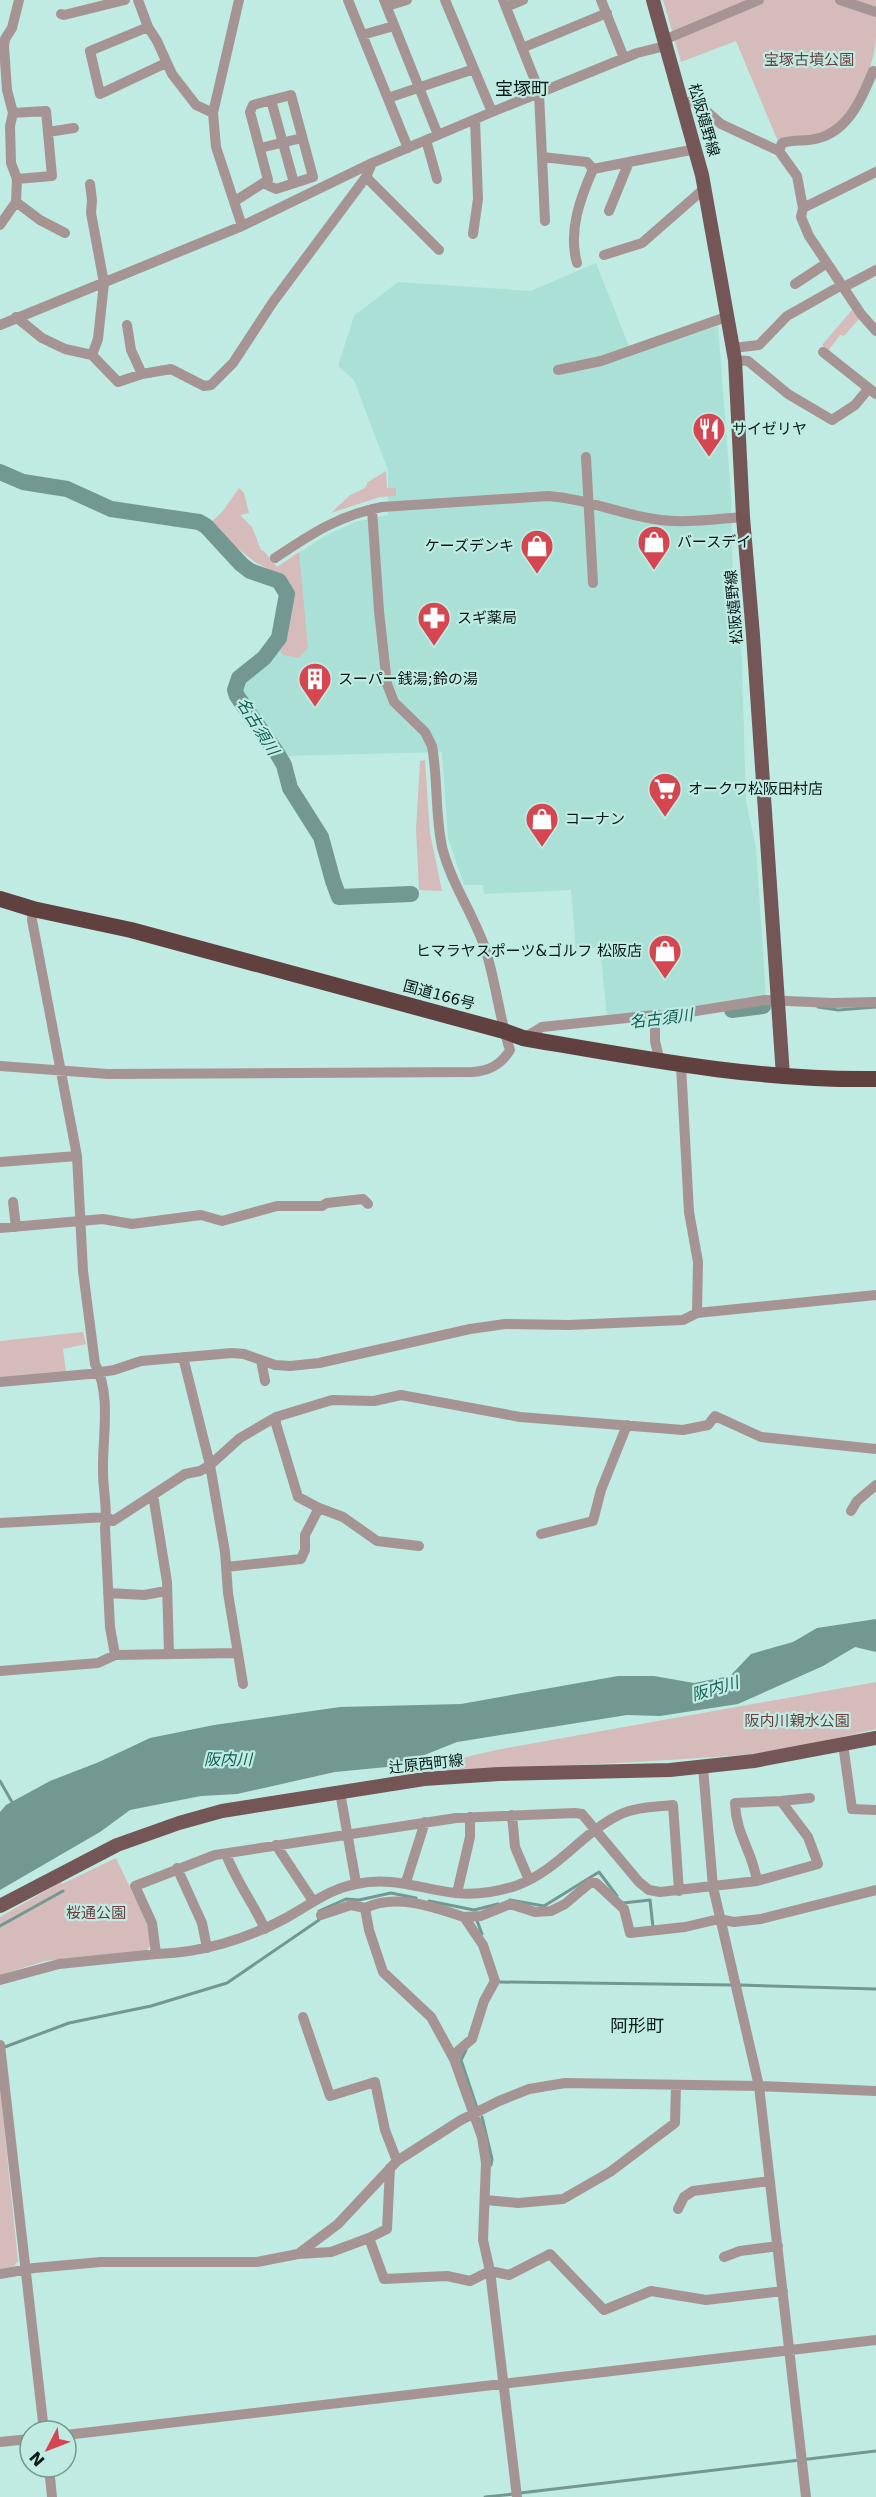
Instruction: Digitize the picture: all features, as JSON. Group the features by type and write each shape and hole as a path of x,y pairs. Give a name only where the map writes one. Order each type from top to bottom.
{"highway":[{"name":"国道166号","path":"0,899 33,909 131,930 523,1038 681,1065 783,1076 876,1079"}],"main road":[{"name":"松阪嬉野線","path":"653,0 705,188 734,354 743,517 783,1076"},
{"name":"辻原西町線","path":"0,1906 99,1853 178,1823 222,1811 441,1777 647,1771 703,1767 754,1761 876,1738"}],"street":[{"path":"0,225 16,202 17,179 11,163 10,126 13,113 7,90 4,46 5,39 12,28 19,0"},
{"path":"61,14 125,0"},
{"path":"138,0 148,27 166,63 187,96 202,110 213,113"},
{"path":"239,0 213,113 216,147 242,226"},
{"path":"348,0 408,148"},
{"path":"407,0 385,3 438,135"},
{"path":"445,0 492,112"},
{"path":"523,0 504,4 540,93 545,221"},
{"path":"601,0 624,58"},
{"path":"0,325 242,226 372,163 665,43 759,0"},
{"path":"840,0 876,12"},
{"path":"522,48 607,13"},
{"path":"362,35 394,26"},
{"path":"148,27 90,51 100,94 166,63"},
{"path":"388,98 474,69"},
{"path":"778,151 782,142 818,139 833,132 860,102 873,71"},
{"path":"235,201 268,180 250,112 253,105 291,95 313,177 276,189 265,184"},
{"path":"271,100 294,183"},
{"path":"683,103 695,101 721,124 778,151 797,176 803,208 801,217 809,236 876,331"},
{"path":"13,113 46,111 52,176 17,179"},
{"path":"473,234 478,199 475,120"},
{"path":"48,132 74,128"},
{"path":"260,148 302,138"},
{"path":"426,140 437,179"},
{"path":"593,169 696,149"},
{"path":"542,157 587,162 593,169"},
{"path":"609,211 629,162"},
{"path":"16,317 42,338 64,349 92,355 118,382 142,374 171,369 204,386 211,385 233,363 273,302 366,177 372,163"},
{"path":"577,263 572,246 580,200 593,169"},
{"path":"803,208 876,172"},
{"path":"366,177 439,250"},
{"path":"90,184 91,213 104,283 98,339 92,355"},
{"path":"604,255 642,243 705,188"},
{"path":"16,202 40,220 65,233"},
{"path":"795,284 827,263"},
{"path":"734,354 759,345 786,316 876,270"},
{"path":"558,370 601,361 729,316"},
{"path":"128,325 131,350 142,374"},
{"path":"734,354 748,361 788,394 832,420 873,391 823,352"},
{"path":"586,457 593,583"},
{"path":"275,558 323,526 372,509 548,496 588,501 656,520 743,517"},
{"path":"0,1066 146,1074 472,1072 491,1068 506,1058 510,1050 504,1031 500,1002 485,949 457,890 442,847 432,746 425,732 394,702 387,684 372,509"},
{"path":"33,909 32,920 77,1156 78,1222 89,1327 104,1406 103,1473 107,1517 105,1528 110,1627 115,1655"},
{"path":"523,1038 542,1028 655,1018 765,1000 833,1004 876,1002"},
{"path":"655,1018 660,1062"},
{"path":"681,1065 689,1212 698,1262 697,1313"},
{"path":"0,1162 77,1156"},
{"path":"0,1228 103,1219 132,1224 201,1215 222,1221 277,1206 322,1206 327,1203 363,1199 368,1204"},
{"path":"14,1202 16,1227"},
{"path":"0,1382 89,1374 114,1370 141,1361 244,1354 275,1365 290,1366 319,1363 470,1329 505,1324 683,1320 697,1313 843,1297 876,1296"},
{"path":"183,1358 210,1465 243,1684"},
{"path":"261,1360 266,1381"},
{"path":"0,1522 107,1517 113,1521 185,1474 200,1471 210,1465 240,1438 276,1418 332,1400 374,1401 401,1395 520,1417 683,1430 708,1425 715,1416 761,1437 876,1449"},
{"path":"276,1418 298,1497 343,1517 377,1541 419,1546"},
{"path":"541,1534 593,1521 601,1490 627,1425"},
{"path":"851,1511 857,1501 876,1485"},
{"path":"153,1496 166,1591 169,1654"},
{"path":"226,1567 301,1559 305,1550 305,1535 320,1508"},
{"path":"108,1593 144,1595 166,1591"},
{"path":"0,1671 98,1663 115,1655 238,1653"},
{"path":"843,1744 852,1809 876,1810"},
{"path":"703,1767 713,1887 759,2086 806,2497"},
{"path":"340,1792 356,1883"},
{"path":"757,1881 753,1861 738,1831 735,1803 810,1798"},
{"path":"156,1954 152,1923 135,1886 215,1855 425,1822 470,1817 578,1813 586,1817 639,1882 649,1890 679,1891 757,1881 818,1864 808,1837 781,1801"},
{"path":"0,1980 58,1964 207,1948 265,1929 333,1890 356,1883 406,1882 457,1893 486,1893 529,1880 551,1867 596,1830 627,1812 673,1805 679,1891"},
{"path":"512,1815 515,1847 529,1880"},
{"path":"457,1893 470,1837 470,1817"},
{"path":"406,1882 425,1822"},
{"path":"276,1845 313,1901"},
{"path":"226,1854 233,1874 255,1908 265,1929"},
{"path":"177,1868 202,1923 207,1948"},
{"path":"321,1915 351,1905 365,1908 378,1902 396,1901 472,1917 510,1904 535,1912 551,1911 565,1904 590,1883 596,1882 624,1909 630,1933 685,1927 719,1919 734,1922 761,1919 844,1896 876,1890"},
{"path":"365,1908 369,1930 384,1972 430,2017 454,2059 482,2137 486,2163 483,2240 490,2271 516,2493"},
{"path":"454,2059 459,2050 472,2038 484,2001 495,1981 472,1917"},
{"path":"0,2274 101,2262 257,2262 298,2254 331,2252 387,2229 394,2165 375,2082 330,2096 303,2018"},
{"path":"1,2049 43,2419"},
{"path":"298,2254 338,2224 394,2165 472,2114 529,2089 564,2083 759,2086 876,2091"},
{"path":"485,2200 518,2203 564,2199 610,2172 675,2123 676,2086"},
{"path":"678,2209 684,2197 693,2192 770,2181"},
{"path":"369,2238 384,2279 447,2277 470,2282 490,2271 509,2275 550,2254 604,2310 651,2291 706,2301 783,2290"},
{"path":"724,2258 740,2251 778,2246"},
{"path":"78,2434 876,2340"},
{"path":"0,2442 18,2440"},
{"path":"50,2479 52,2497"}],"shaded area":[{"path":"596,263 632,354 718,326 731,495 733,589 741,634 746,801 756,848 766,997 665,1013 663,1010 607,1017 600,947 576,950 571,890 484,894 483,885 464,885 448,838 442,752 285,756 242,690 242,683 279,649 294,602 290,584 274,569 325,536 355,522 388,515 388,470 354,380 338,366 354,316 398,282 531,291"}],"green space":[{"name":"宝塚古墳公園","path":"663,0 876,0 876,38 871,65 851,107 831,128 819,134 777,139 736,41 681,62"},
{"path":"852,310 859,319 844,336 840,335 828,351 822,345"},
{"path":"386,471 387,488 396,488 396,496 380,497 331,513 350,495 365,488 368,482"},
{"path":"239,488 244,493 249,513 240,515 252,527 261,550 277,567 299,552 308,648 299,658 283,655 279,648 293,605 290,585 284,577 255,562 208,525 223,511"},
{"path":"425,760 430,833 442,891 419,890 416,829 420,761"},
{"path":"83,1332 86,1344 63,1349 66,1372 0,1379 0,1341"},
{"name":"阪内川親水公園","path":"876,1682 876,1729 784,1749 747,1754 585,1765 442,1771 440,1763 496,1750"},
{"name":"桜通公園","path":"116,1858 146,1921 151,1944 147,1950 45,1961 0,1975 0,1917 61,1882 62,1884"},
{"path":"0,2087 18,2261 14,2266 0,2269"}],"water":[{"name":"阪内川","path":"876,1619 876,1652 855,1647 823,1666 738,1704 660,1716 627,1715 457,1742 397,1766 335,1772 237,1794 201,1796 130,1810 100,1832 0,1890 0,1812 6,1805 50,1781 99,1762 150,1738 214,1725 340,1707 461,1704 618,1676 654,1676 694,1683 730,1676 751,1654 793,1642 817,1628"}],"waterway":[{"name":"名古須川","path":"0,472 23,482 67,489 111,509 199,522 206,526 250,571 279,581 287,594 279,638 264,658 239,678 235,690 237,696 277,753 284,765 290,788 321,837 339,897 411,894"},
{"name":"名古須川","path":"732,1010 763,1006"},
{"name":"名古須川","path":"818,1007 838,1010 876,1007"},
{"path":"0,1781 12,1802"},
{"path":"510,1900 544,1906 599,1872 617,1896"},
{"path":"0,1926 63,1891"},
{"path":"319,1911 346,1899 359,1900 391,1893 416,1898"},
{"path":"623,1903 650,1900 653,1927"},
{"path":"429,1901 474,1910 498,1904"},
{"path":"2,2048 69,2023 151,2006 227,1983 319,1920 318,1916"},
{"path":"476,1918 482,1934"},
{"path":"500,1982 733,1985"},
{"path":"740,1985 876,1989"},
{"path":"466,2050 461,2060 477,2108"},
{"path":"482,2117 492,2159 491,2165"},
{"path":"520,2493 876,2451"},
{"path":"485,2497 514,2494"}],"place":[{"name":"サイゼリヤ","path":"709,458"},
{"name":"バースデイ","path":"654,571"},
{"name":"ケーズデンキ","path":"537,575"},
{"name":"スギ薬局","path":"434,647"},
{"name":"スーパー銭湯;鈴の湯","path":"315,708"},
{"name":"オークワ松阪田村店","path":"665,818"},
{"name":"コーナン","path":"542,848"},
{"name":"ヒマラヤスポーツ&ゴルフ 松阪店","path":"665,980"}],"district":[{"name":"宝塚町","path":"522,89"},
{"name":"阿形町","path":"637,2026"}]}
